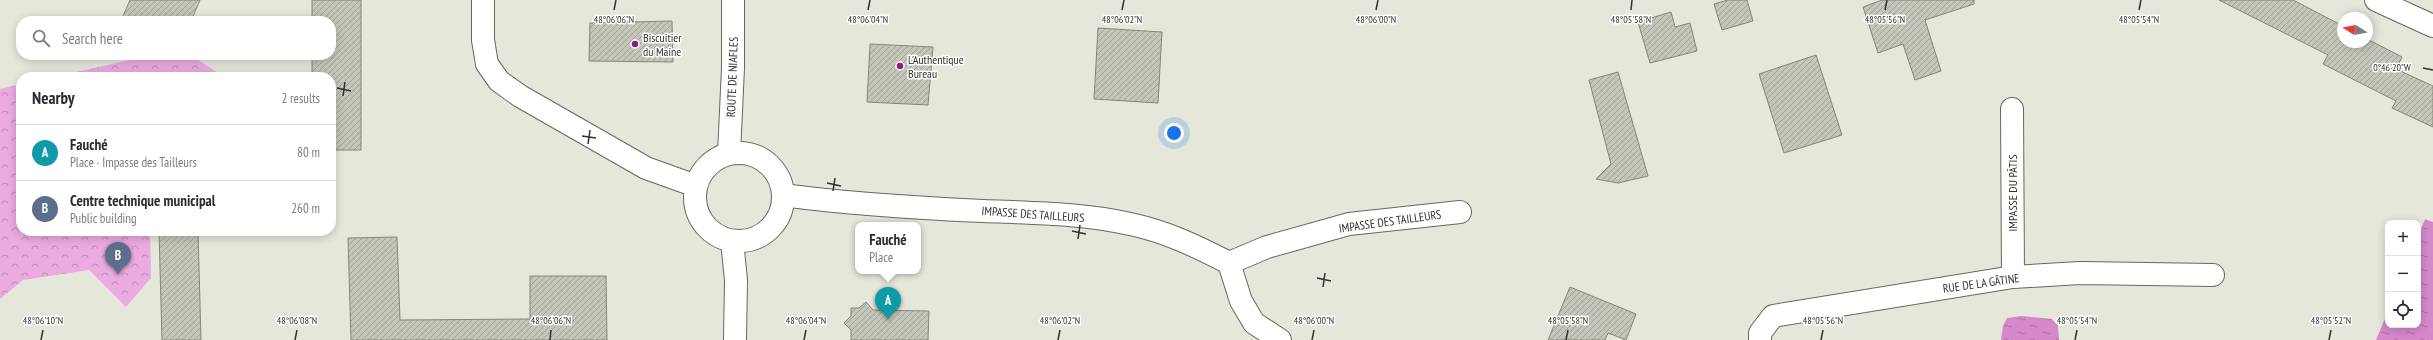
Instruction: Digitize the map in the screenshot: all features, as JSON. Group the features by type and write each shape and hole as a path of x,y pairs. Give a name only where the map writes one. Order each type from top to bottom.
{"street":[{"path":"483,0 483,40 487,64 499,82 520,96 646,168 696,186"},
{"name":"ROUTE DE NIAFLES","path":"729,154 734,68 733,0"},
{"path":"2376,0 2433,26"},
{"name":"IMPASSE DU PÂTIS","path":"2012,109 2013,277"},
{"path":"742,153 754,156 766,162 775,171 783,195 782,208 769,230 758,237 745,241 732,241 718,236 706,227 698,214 695,200 696,186 700,175 708,165 718,158 729,154 742,153"},
{"name":"IMPASSE DES TAILLEURS","path":"783,195 828,201 897,206 1073,215 1131,224 1193,244 1229,263 1266,248 1349,224 1460,212"},
{"path":"732,241 736,280 735,340"},
{"path":"1229,263 1241,301 1254,323 1280,340"},
{"name":"RUE DE LA GÂTINE","path":"1760,337 1773,316 2013,277 2080,273 2213,275"}],"green space":[{"path":"130,60 198,60 216,72 76,72"},
{"path":"16,85 16,236 150,236 151,278 126,307 89,270 23,280 0,299 0,89"}],"water":[{"path":"2425,219 2433,222 2433,340 2376,340 2385,318 2385,328 2421,328 2421,229"},
{"path":"2022,316 2052,319 2058,326 2059,340 2001,340 2003,326 2007,318"}],"building":[{"path":"130,0 200,0 193,16 123,16"},
{"path":"312,0 361,0 361,150 336,150 336,72 312,72 312,60 336,60 336,16 312,16"},
{"path":"1728,0 1747,0 1753,21 1722,30 1714,4"},
{"path":"1882,0 1974,0 1974,4 1925,20 1941,71 1915,80 1903,44 1878,53 1863,7"},
{"path":"2219,0 2293,0 2337,23 2337,48 2373,48 2373,42 2402,57 2396,69 2433,86 2433,127 2392,108 2396,101 2323,64 2328,55"},
{"path":"1671,12 1675,27 1690,23 1697,51 1650,63 1638,22"},
{"path":"672,21 673,62 589,61 590,23"},
{"path":"1098,28 1162,32 1158,103 1094,99"},
{"name":"L'Authentique Bureau","path":"870,44 933,47 928,105 867,102"},
{"path":"1816,55 1842,135 1784,153 1759,74"},
{"path":"1618,72 1648,176 1618,183 1596,179 1611,164 1589,80"},
{"path":"159,236 198,236 201,340 162,340"},
{"path":"397,237 400,320 530,319 530,276 606,276 607,340 351,340 348,238"},
{"path":"1570,287 1636,314 1626,340 1608,333 1605,340 1548,340"},
{"path":"866,302 873,310 929,311 928,340 851,340 851,330 844,323 851,316 851,308 859,308"}],"place":[{"name":"Biscuitier du Maine","path":"635,44"},
{"name":"L'Authentique Bureau","path":"900,66"},
{"name":"Centre technique municipal","path":"118,275"},
{"name":"Fauché","path":"888,320"}]}
